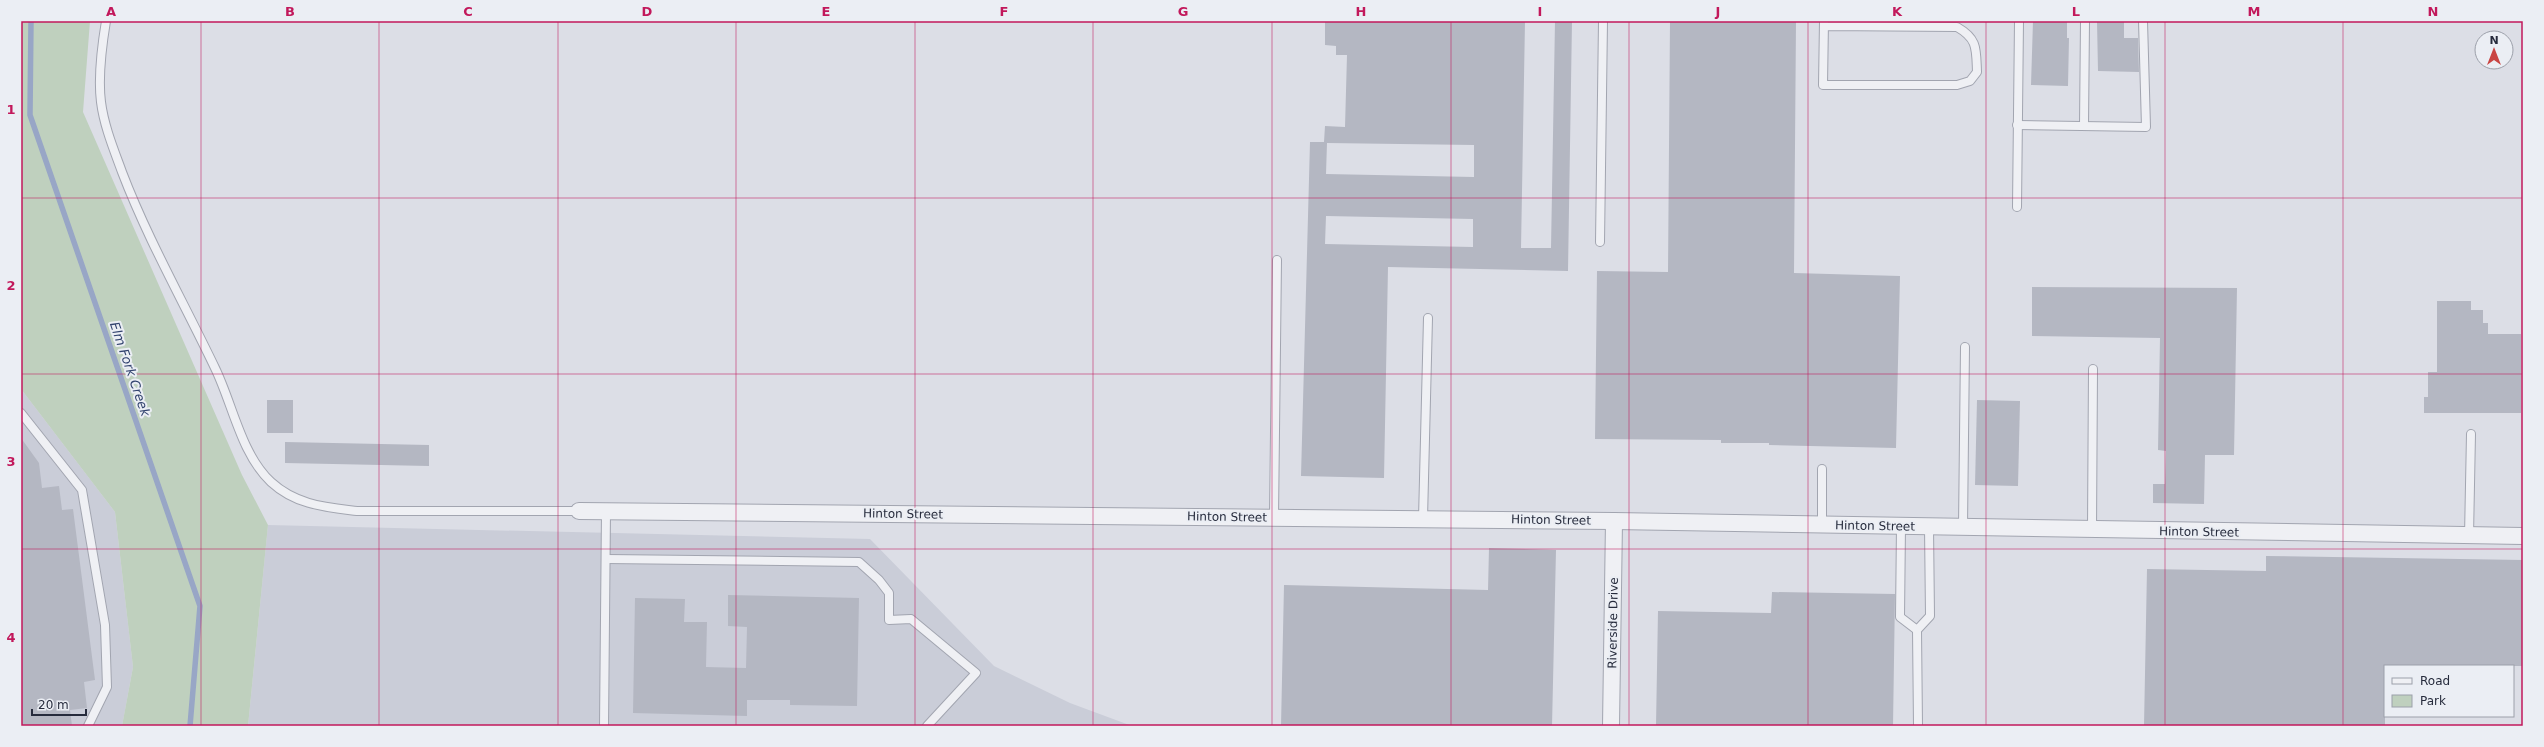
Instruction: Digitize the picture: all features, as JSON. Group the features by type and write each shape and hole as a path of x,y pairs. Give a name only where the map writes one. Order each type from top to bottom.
{"street":[{"name":"Hinton Street","path":"579,511 1614,521 2523,536"},
{"name":"Riverside Drive","path":"1611,726 1614,521"}],"lane":[{"path":"106,21 103,41 101,102 111,142 132,198 172,286 215,368 258,468 270,481 296,500 327,508 357,511 579,511"},
{"path":"1600,242 1603,21"},
{"path":"2017,207 2019,21"},
{"path":"2084,125 2085,21"},
{"path":"2017,125 2146,127 2143,21"},
{"path":"1824,24 1957,27 1970,34 1976,48 1977,72 1970,81 1957,85 1823,85 1824,24"},
{"path":"1274,518 1277,260"},
{"path":"1423,519 1428,318"},
{"path":"1963,527 1965,347"},
{"path":"2092,530 2093,369"},
{"path":"21,413 82,490 105,626 107,687 88,726"},
{"path":"2469,536 2471,434"},
{"path":"1822,469 1822,525"},
{"path":"604,726 606,511"},
{"path":"1901,526 1900,617 1917,630"},
{"path":"1918,726 1917,630 1930,616 1929,527"},
{"path":"606,559 859,562 879,580 889,593 889,620 911,619 976,673 927,726"}],"shaded area":[{"path":"21,389 115,512 133,667 122,726 21,726"},
{"path":"268,525 870,539 994,666 1070,703 1132,726 248,726"}],"green space":[{"path":"21,21 90,21 83,112 242,475 268,525 248,726 122,726 133,667 115,512 21,389"}],"building":[{"path":"1325,21 1525,21 1521,248 1551,248 1555,21 1572,21 1568,271 1388,267 1384,478 1301,476 1310,142 1324,142 1325,126 1345,127 1347,55 1336,55 1336,46 1325,45","holes":["1327,143 1474,145 1474,177 1326,174","1326,216 1473,219 1473,247 1325,244"]},
{"path":"1670,21 1796,21 1794,273 1900,276 1896,448 1769,445 1769,443 1721,443 1721,440 1595,439 1597,271 1668,272"},
{"path":"2033,21 2067,21 2067,38 2069,38 2068,86 2031,85"},
{"path":"2097,21 2124,21 2124,38 2138,38 2139,72 2098,71"},
{"path":"2032,287 2237,288 2234,455 2205,455 2204,504 2153,503 2153,484 2165,484 2166,451 2158,450 2160,338 2032,336"},
{"path":"2437,301 2471,301 2471,310 2483,310 2483,323 2488,323 2488,334 2521,334 2521,413 2424,413 2424,397 2428,397 2428,372 2437,372"},
{"path":"267,400 293,400 293,433 267,433"},
{"path":"1977,400 2020,401 2018,486 1975,485"},
{"path":"21,438 39,463 42,488 59,486 62,510 73,509 95,680 84,682 87,708 70,710 72,726 21,726"},
{"path":"285,442 429,445 429,466 285,463"},
{"path":"1489,548 1556,550 1552,726 1281,726 1284,585 1488,590"},
{"path":"2266,556 2523,560 2523,666 2384,665 2385,726 2144,726 2147,569 2266,571"},
{"path":"1772,592 1895,594 1893,726 1656,726 1658,611 1771,613"},
{"path":"728,595 859,598 857,706 790,705 790,700 747,700 747,716 633,713 635,598 685,599 684,622 707,622 706,667 746,668 747,627 728,626"}],"waterway":[{"name":"Elm Fork Creek","path":"31,21 30,115 200,606 190,726"}]}
